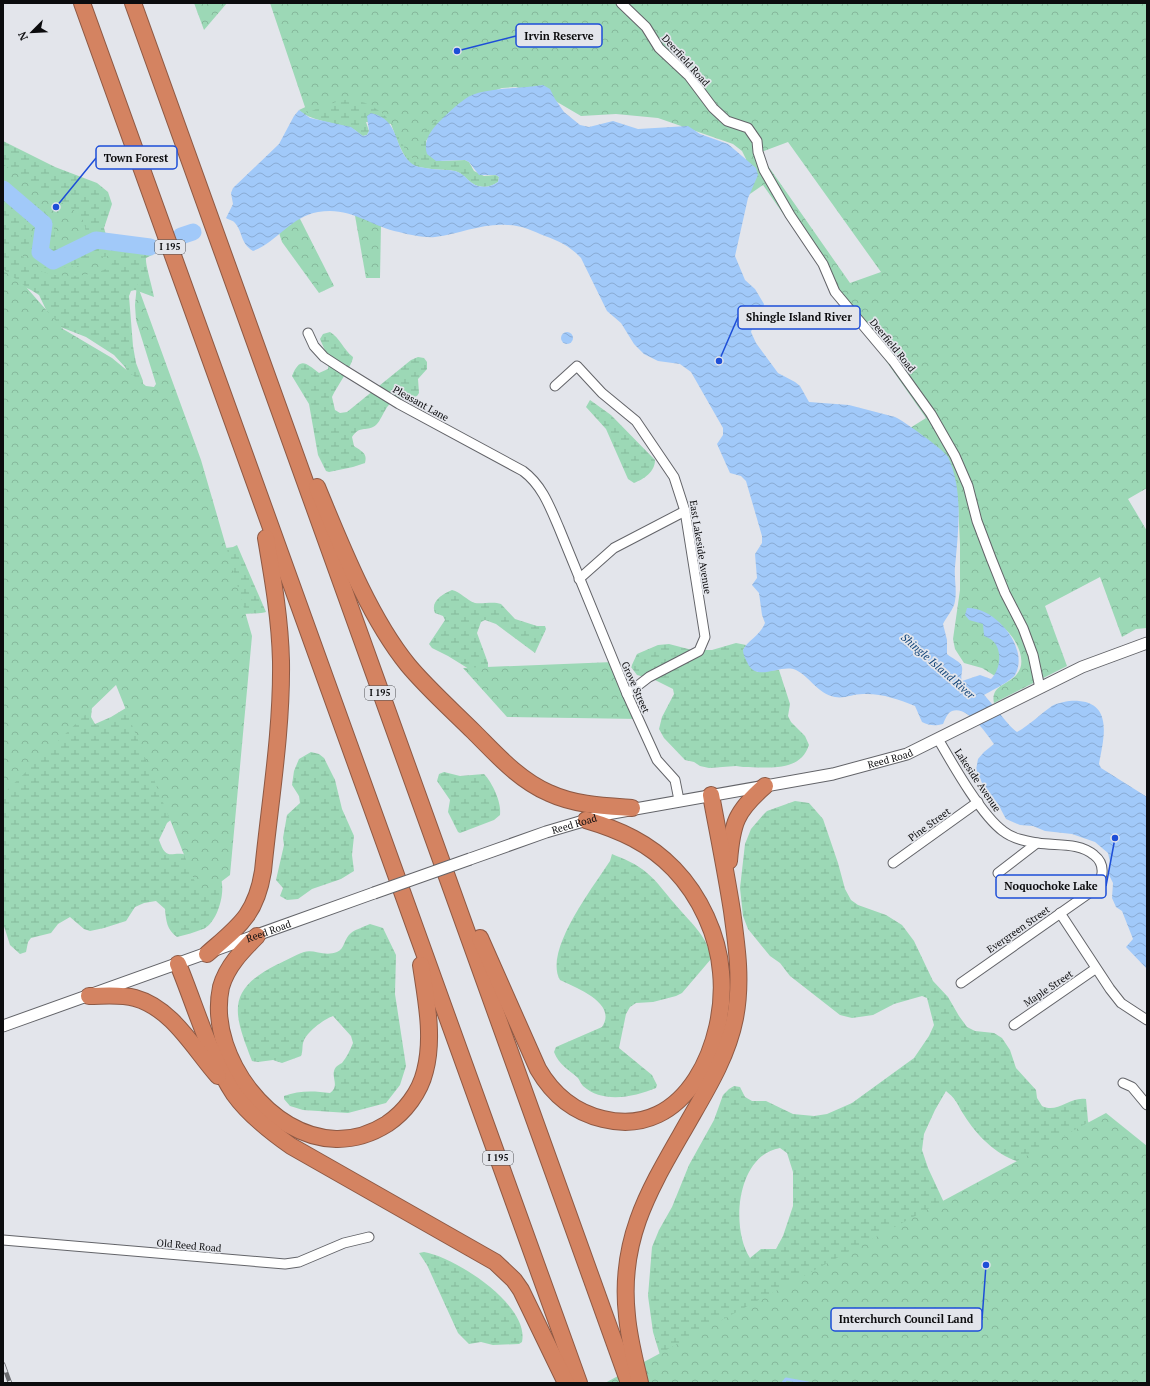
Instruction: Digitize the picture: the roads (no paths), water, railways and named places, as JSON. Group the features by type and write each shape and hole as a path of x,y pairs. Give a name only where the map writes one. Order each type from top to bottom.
{"highway":[{"name":"I 195","path":"82,3 579,1383"},
{"name":"I 195","path":"133,3 278,410 629,1383"},
{"path":"278,410 316,486 369,602 392,644 412,670 498,756 526,781 550,794 575,802 632,808"},
{"path":"207,954 236,928 250,912 258,894 263,870 278,720 281,660 277,602 257,491"},
{"path":"727,881 732,835 736,818 747,802 765,786"},
{"path":"640,1383 627,1318 625,1287 628,1258 638,1217 649,1192 716,1074 733,1027 739,996 739,973 727,881 711,795"},
{"path":"440,856 476,930 538,1069 551,1088 566,1103 586,1114 617,1121 640,1120 665,1110 680,1099 693,1085 704,1065 715,1038 721,1010 722,985 719,958 713,935 704,912 690,889 674,869 656,852 634,838 620,831 586,820"},
{"path":"257,936 237,957 228,971 221,988 219,1016 227,1051 245,1086 268,1110 298,1130 317,1136 336,1139 364,1135 389,1123 408,1105 422,1080 427,1056 429,1028 416,932"},
{"path":"178,964 216,1058 235,1094"},
{"path":"89,996 134,998 158,1009 173,1022 255,1117 291,1146 476,1250 505,1271 521,1290 528,1302 566,1383"}],"street":[{"name":"Deerfield Road","path":"621,3 646,27 658,48 689,76 713,108 727,121 748,128 757,141 758,152 764,170 790,215 823,264 835,292 893,361 931,414 955,456 968,486 977,521 991,558 1005,593 1023,628 1033,655 1040,688"},
{"name":"Pleasant Lane","path":"308,333 314,346 324,357 399,404 523,471 534,480"},
{"name":"East Lakeside Avenue","path":"555,386 578,366 602,393 636,421 674,477 685,511 705,636 699,651 649,677 627,694"},
{"name":"Grove Street","path":"534,480 548,503 627,694 657,760 675,780 679,800"},
{"path":"579,579 614,548 685,511"},
{"name":"Reed Road","path":"3,1026 207,954 470,858 586,820 632,808 833,774 871,765 907,754 1082,667 1147,643"},
{"name":"Lakeside Avenue","path":"938,739 978,802 1003,831 1013,837 1037,843 1075,846 1090,852 1100,863 1102,876"},
{"name":"Pine Street","path":"893,863 978,802"},
{"path":"998,873 1037,843"},
{"name":"Evergreen Street","path":"961,983 1095,888 1102,876"},
{"path":"1060,913 1095,970 1121,1003 1147,1020"},
{"name":"Maple Street","path":"1014,1025 1095,970"},
{"path":"1124,1083 1132,1087 1147,1105"},
{"name":"Old Reed Road","path":"3,1240 285,1264 299,1262 344,1243 369,1237"}],"water":[{"path":"543,85 550,89 564,112 580,125 589,127 613,121 638,129 688,126 700,134 728,144 756,168 758,175 748,198 735,256 745,280 755,289 764,304 761,316 753,326 751,332 756,343 778,373 800,386 809,402 849,405 895,417 939,448 948,457 956,484 959,512 955,571 955,601 952,610 943,624 947,640 947,654 962,665 962,681 980,675 991,679 997,671 999,660 996,645 992,640 984,636 983,624 969,620 965,615 967,608 989,614 1008,631 1018,653 1018,665 1013,677 984,695 1017,732 1052,706 1062,702 1079,701 1090,704 1097,709 1102,716 1104,735 1099,764 1101,768 1147,797 1147,969 1126,947 1133,939 1122,911 1116,907 1112,898 1113,883 1109,875 1110,862 1108,853 1095,842 1072,834 1045,831 1033,826 1020,825 1006,819 998,804 983,785 976,770 978,759 994,744 982,728 970,716 958,710 952,711 947,715 943,724 930,725 922,722 915,706 896,699 869,694 835,697 819,689 796,670 783,669 769,672 756,672 751,668 745,658 743,650 765,623 762,615 759,593 752,585 757,578 755,554 762,543 762,536 746,481 741,476 730,473 717,444 723,435 723,428 691,372 680,364 658,361 644,354 634,344 621,323 607,311 581,258 573,251 555,240 531,230 512,225 480,227 444,236 427,237 399,232 379,226 350,214 329,211 309,214 292,224 270,242 253,251 246,245 238,226 233,221 226,218 233,204 231,193 233,188 279,144 294,116 299,110 310,118 351,127 363,136 367,135 369,131 367,116 371,113 381,116 392,127 405,156 414,165 425,168 455,171 475,185 481,187 493,185 498,182 499,177 496,175 479,175 469,162 465,160 436,161 427,154 426,145 430,134 434,127 447,114 472,95 491,90"},
{"path":"565,332 569,332 573,338 569,344 565,344 561,340 561,336"}],"waterway":[{"name":"Shingle Island River","path":"3,189 44,224 40,252 53,261 96,240 150,247"},
{"name":"Shingle Island River","path":"181,236 193,232"},
{"path":"783,1383 786,1379 808,1383"}],"railway":[{"path":"3,1364 10,1383"}],"place":[{"name":"Irvin Reserve","path":"457,51"},
{"name":"Town Forest","path":"56,207"},
{"name":"Shingle Island River","path":"719,361"},
{"name":"Noquochoke Lake","path":"1115,838"},
{"name":"Interchurch Council Land","path":"986,1265"}]}
